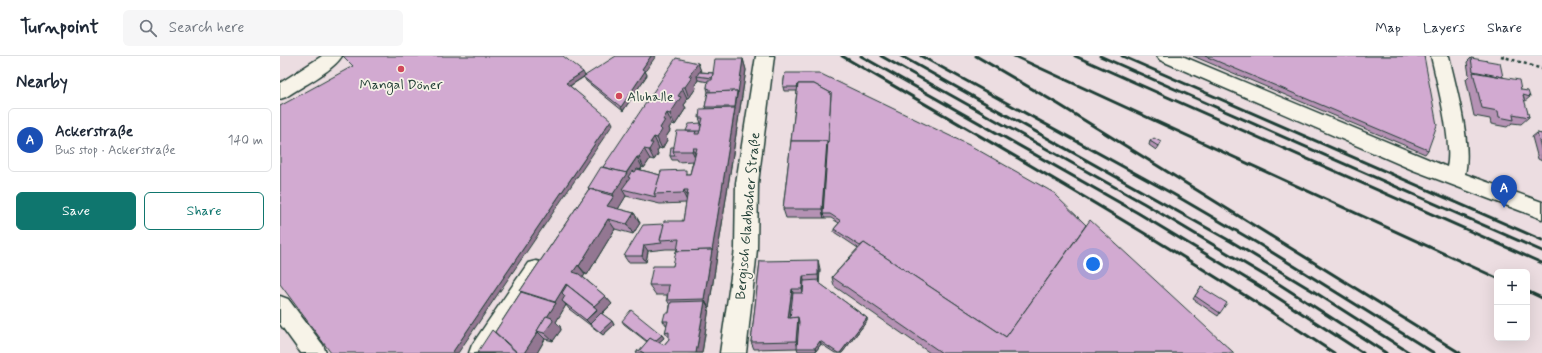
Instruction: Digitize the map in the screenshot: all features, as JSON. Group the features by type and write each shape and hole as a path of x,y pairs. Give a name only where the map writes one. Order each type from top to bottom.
{"main road":[{"name":"Bergisch Gladbacher Straße","path":"733,353 746,249 747,183 765,56"}],"street":[{"path":"280,92 322,66 333,56"},
{"path":"1166,56 1420,165 1542,211"},
{"path":"1440,56 1456,136 1458,161 1454,178"},
{"path":"480,353 548,252"},
{"path":"280,306 315,353"}],"path":[{"path":"1502,56 1542,69"}],"building":[{"path":"343,56 563,56 583,72 566,83 611,120 452,353 331,353 280,284 280,106 353,66"},
{"name":"Aluhalle","path":"616,56 651,56 642,69 645,71 621,107 583,77"},
{"path":"1205,56 1424,56 1437,125 1428,150"},
{"path":"676,58 698,63 689,76 692,77 685,87 682,87 682,90 678,96 681,97 670,114 667,113 663,120 665,120 660,128 662,130 657,138 654,137 650,143 653,143 649,150 644,149 626,173 603,167"},
{"path":"1471,58 1500,63 1503,77 1473,71"},
{"path":"715,59 743,59 738,93 737,91 710,92 710,89 707,88 708,80 712,80"},
{"path":"699,72 713,73 712,78 697,76"},
{"path":"1473,72 1519,80 1521,90 1528,91 1530,97 1523,95 1529,117 1513,114 1514,120 1499,117 1498,111 1482,108"},
{"path":"785,73 819,73 971,146 1056,194 1055,195 1086,225 1006,337 864,243 860,246 834,229 841,221 830,214 823,214 831,93 814,84 798,84 797,87 783,87"},
{"path":"798,84 814,84 831,93 828,143 827,141 791,141"},
{"path":"737,91 735,107 705,107 708,92"},
{"path":"735,108 712,251 677,251 679,239 660,240 664,221 683,221 688,190 684,190 683,193 654,194 661,171 686,170 686,174 690,174 697,148 693,148 692,151 673,151 677,131 696,131 695,134 699,134 703,118 699,118 700,109"},
{"path":"701,123 700,131 686,131 689,124"},
{"path":"1537,133 1542,134 1542,152"},
{"path":"1154,138 1161,142 1158,146 1150,141"},
{"path":"791,141 827,141 822,209 783,209"},
{"path":"671,147 674,147 673,151 675,156 670,156"},
{"path":"601,167 627,173 613,194 588,188"},
{"path":"637,169 660,175 654,194 656,197 622,189 630,178 628,177 632,171 635,172"},
{"path":"589,189 614,196 607,206 634,213 627,224 608,219 579,266 578,265 573,272 579,274 605,296 594,306 566,284 555,302 520,291"},
{"path":"1090,220 1234,353 942,353 832,277 864,243 1006,337"},
{"path":"664,224 660,240 662,243 644,245 642,256 624,256 643,225"},
{"path":"712,250 704,299 667,300 669,285 649,285 653,266 673,266 676,251"},
{"path":"818,260 818,275 803,276 802,289 792,289 788,318 798,317 796,341 751,342 760,261"},
{"path":"819,280 818,282 867,318 840,353 820,341 815,348 797,348 798,317 790,318 793,293 803,293 804,281"},
{"path":"567,285 597,309 586,320 562,301 565,296 562,293"},
{"path":"1201,287 1227,303 1220,313 1195,296"},
{"path":"521,292 556,303 547,317 546,316 537,331 538,332 524,353 518,353 495,332"},
{"path":"705,301 696,353 644,353 639,351 650,338 664,345 669,339 669,332 665,333 668,321 663,321 665,313 669,313 671,302"},
{"path":"631,310 662,335 655,341 650,338 647,341 622,321"},
{"path":"601,313 612,321 600,332 590,324"},
{"path":"546,316 552,318 553,321 544,333 537,331"},
{"path":"492,330 517,353 477,353"},
{"path":"638,350 644,353 636,353"}],"railway":[{"path":"842,56 1152,238 1213,275 1334,353"},
{"path":"861,56 1138,213 1272,294 1363,353"},
{"path":"881,56 1145,204 1279,284 1386,353"},
{"path":"901,56 1232,242 1313,291 1410,353"},
{"path":"921,56 1173,194 1257,243 1434,353"},
{"path":"976,56 1058,104 1460,353"},
{"path":"1014,56 1494,277"},
{"path":"1075,56 1542,263"},
{"path":"1100,56 1542,251"},
{"path":"1122,56 1542,240"},
{"path":"1530,292 1542,298"}],"place":[{"name":"Mangal Döner","path":"401,69"},
{"name":"Aluhalle","path":"619,96"},
{"name":"Ackerstraße","path":"1504,208"}]}
